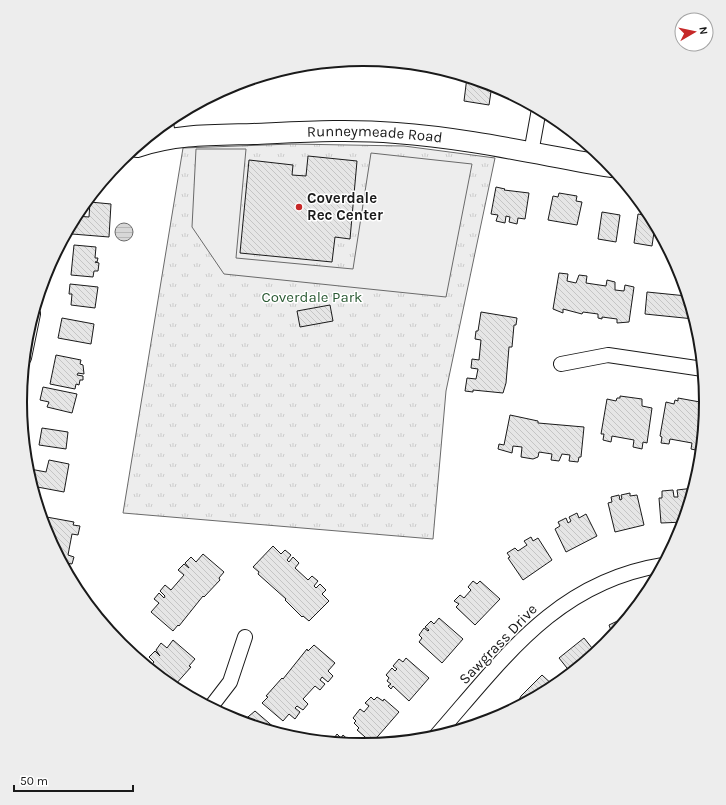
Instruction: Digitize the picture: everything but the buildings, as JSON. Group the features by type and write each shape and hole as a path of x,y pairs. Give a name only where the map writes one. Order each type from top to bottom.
{"street":[{"path":"530,153 538,116"},
{"name":"Runneymeade Road","path":"171,128 309,132 377,132 431,137 601,165"},
{"path":"561,364 608,355 697,368"},
{"name":"Sawgrass Drive","path":"442,729 516,646 555,610 583,593 612,580 656,567"},
{"path":"213,704 230,682 245,637"}],"green space":[{"name":"Coverdale Park","path":"292,144 404,146 495,158 446,391 433,539 123,513 183,148"}],"shaded area":[{"path":"196,149 246,149 236,258 353,269 371,153 472,164 446,297 224,274 192,227"},
{"path":"124,223 130,226 133,232 130,238 124,241 118,238 115,232 118,226"}],"place":[{"name":"Coverdale Rec Center","path":"299,207"}]}
